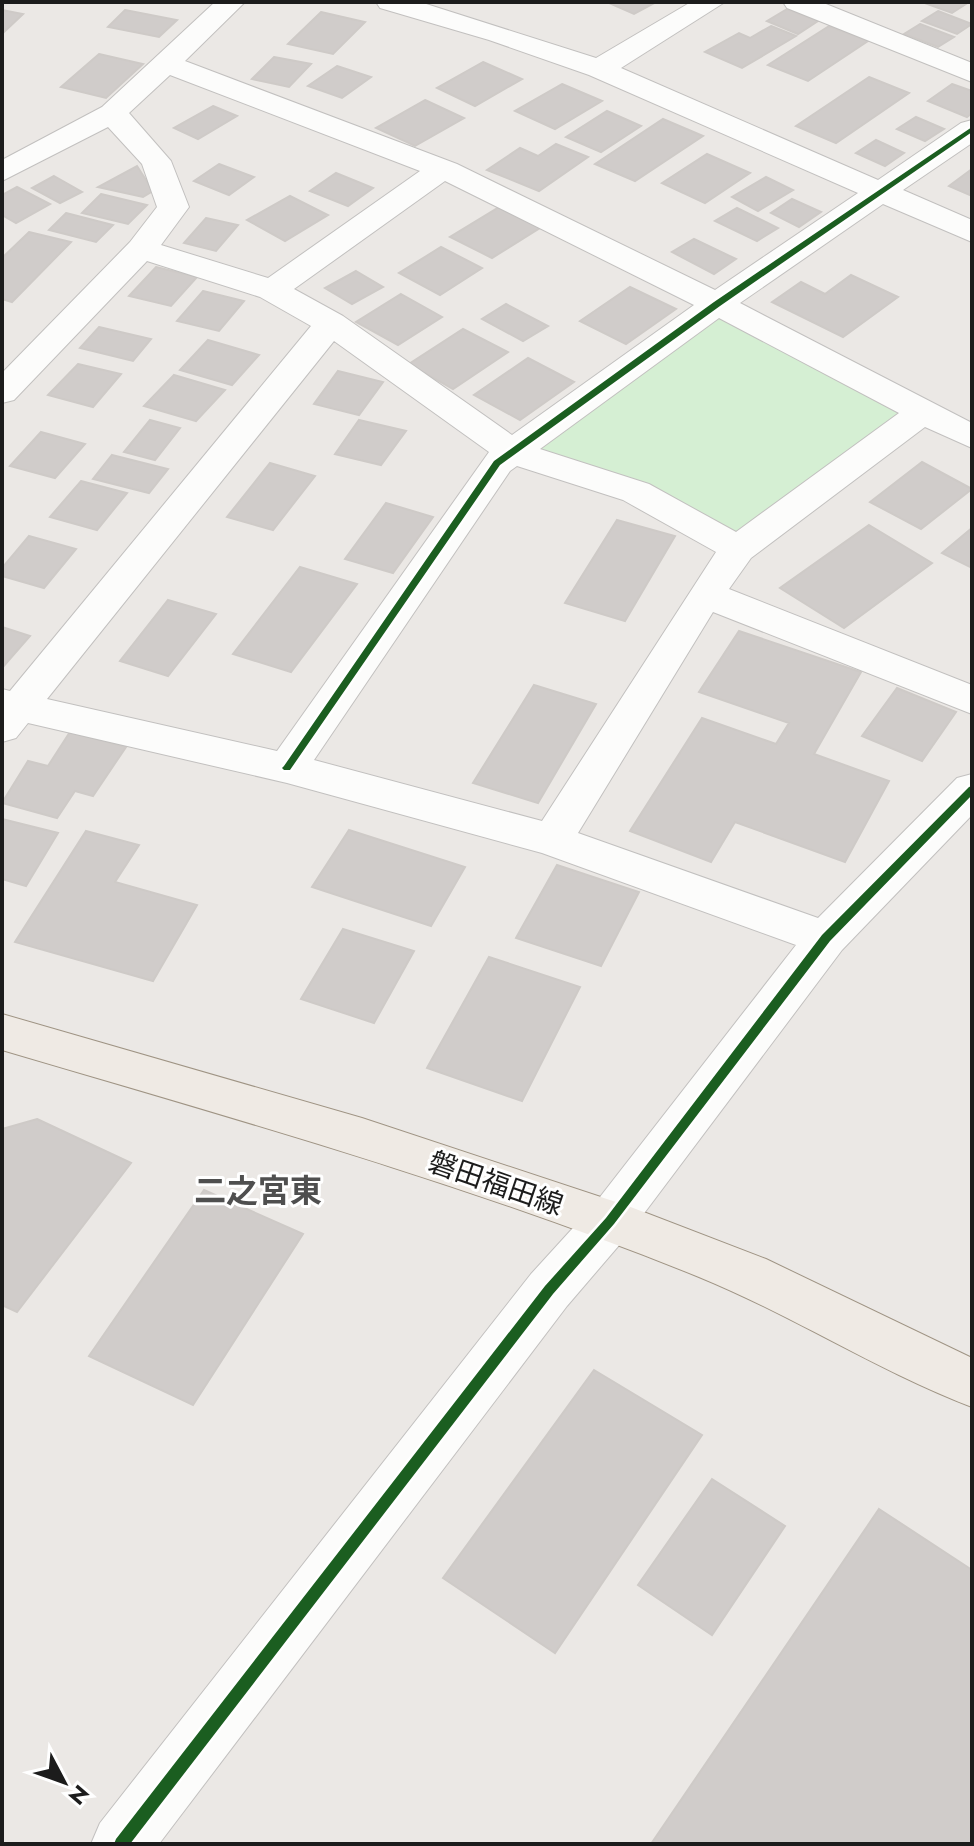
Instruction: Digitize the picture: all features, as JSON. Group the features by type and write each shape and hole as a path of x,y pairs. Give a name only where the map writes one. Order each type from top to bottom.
{"main road":[{"name":"磐田福田線","path":"2,1032 450,1166 610,1221 719,1263 972,1383"}],"street":[{"path":"2,172 112,113 231,2"},
{"path":"390,2 499,34 599,69 972,232"},
{"path":"599,69 711,2"},
{"path":"797,2 972,73"},
{"path":"945,62 972,44"},
{"path":"167,64 442,169 717,304 972,437"},
{"path":"2,393 141,249 173,207 156,161 112,113"},
{"path":"287,768 497,463 717,304 972,129"},
{"path":"272,290 442,169"},
{"path":"141,249 272,290 331,323 512,452 636,492 738,549"},
{"path":"331,323 7,713 287,768 552,840 826,938"},
{"path":"552,840 705,594 738,549 922,412"},
{"path":"705,594 972,700"},
{"path":"121,1844 549,1290 610,1221 826,938 972,789"}],"green space":[{"path":"726,309 922,412 738,549 512,452"}],"building":[{"path":"607,2 656,2 634,14"},
{"path":"922,2 969,2 952,13"},
{"path":"787,9 818,21 798,34 767,21"},
{"path":"2,10 23,14 2,34"},
{"path":"125,10 177,20 159,37 108,27"},
{"path":"938,11 972,24 957,34 922,21"},
{"path":"321,12 365,22 333,54 288,44"},
{"path":"920,24 954,37 938,47 904,34"},
{"path":"771,26 796,36 742,68 705,52 739,33 750,38"},
{"path":"829,26 868,41 808,81 768,65"},
{"path":"99,54 143,64 106,98 61,87"},
{"path":"274,57 311,64 289,87 252,79"},
{"path":"483,62 522,79 475,106 437,88"},
{"path":"337,66 371,77 342,98 308,86"},
{"path":"869,77 909,93 836,143 796,126"},
{"path":"562,84 602,101 555,129 515,111"},
{"path":"952,84 972,91 972,113 967,117 928,101"},
{"path":"425,100 464,118 415,146 376,128"},
{"path":"213,106 237,116 198,139 174,128"},
{"path":"607,111 641,126 601,152 566,137"},
{"path":"916,117 944,129 925,141 897,129"},
{"path":"663,119 703,136 635,181 595,164"},
{"path":"876,140 904,153 885,166 856,153"},
{"path":"556,144 588,157 539,191 487,170 520,148 538,156"},
{"path":"707,154 750,173 705,203 662,183"},
{"path":"219,164 254,177 229,195 194,181"},
{"path":"137,166 153,191 143,197 98,187"},
{"path":"972,169 972,196 949,186"},
{"path":"336,173 373,188 348,206 310,191"},
{"path":"54,176 82,192 60,203 32,188"},
{"path":"766,177 793,190 758,211 732,197"},
{"path":"17,187 50,204 16,223 2,215 2,195"},
{"path":"101,194 147,205 128,224 82,213"},
{"path":"290,196 328,215 285,241 247,220"},
{"path":"792,199 821,212 799,227 771,213"},
{"path":"501,206 543,226 492,258 450,237"},
{"path":"737,208 778,228 757,241 715,221"},
{"path":"66,213 113,225 96,242 49,230"},
{"path":"206,218 238,225 216,251 184,243"},
{"path":"29,232 71,242 12,302 2,299 2,258"},
{"path":"694,239 736,259 714,274 672,252"},
{"path":"441,247 482,268 440,295 399,273"},
{"path":"156,267 197,277 171,306 129,296"},
{"path":"356,271 383,287 352,304 325,288"},
{"path":"851,275 898,297 843,337 772,302 801,282 825,294"},
{"path":"630,287 676,309 626,344 580,321"},
{"path":"203,291 244,301 219,331 177,321"},
{"path":"401,294 442,317 398,345 356,322"},
{"path":"506,304 548,326 523,341 482,319"},
{"path":"99,327 151,339 133,361 80,348"},
{"path":"463,329 508,352 453,389 409,364"},
{"path":"208,340 259,355 232,385 180,370"},
{"path":"528,358 574,382 520,420 474,395"},
{"path":"78,364 121,374 93,407 48,395"},
{"path":"338,371 383,382 359,415 314,404"},
{"path":"174,375 225,390 196,421 144,406"},
{"path":"150,420 180,428 155,460 124,452"},
{"path":"359,420 406,431 381,465 335,454"},
{"path":"41,432 85,444 55,478 10,466"},
{"path":"112,455 168,469 149,493 93,479"},
{"path":"922,462 972,489 921,529 870,502"},
{"path":"270,463 315,476 273,530 227,517"},
{"path":"81,481 127,493 97,530 50,517"},
{"path":"386,503 433,517 393,573 345,559"},
{"path":"617,520 675,536 625,621 565,603"},
{"path":"869,525 932,563 844,628 780,588"},
{"path":"972,528 972,568 942,553"},
{"path":"29,536 76,549 44,588 2,576 2,568"},
{"path":"300,567 357,584 291,672 233,654"},
{"path":"168,600 216,614 168,676 120,661"},
{"path":"2,627 30,636 2,668"},
{"path":"739,631 861,672 814,754 889,781 845,862 735,822 711,862 630,831 702,718 776,744 789,723 699,692"},
{"path":"534,685 596,704 538,803 473,783"},
{"path":"897,688 956,712 922,761 862,736"},
{"path":"70,732 126,747 93,796 75,791 57,818 2,803 28,761 48,766"},
{"path":"2,819 58,833 26,886 2,879"},
{"path":"349,830 465,867 431,926 312,887"},
{"path":"86,831 139,845 115,882 197,905 153,981 15,942"},
{"path":"557,865 639,892 601,966 516,938"},
{"path":"343,929 414,951 374,1023 301,999"},
{"path":"489,957 580,987 522,1101 427,1068"},
{"path":"37,1119 131,1163 17,1312 2,1305 2,1129"},
{"path":"204,1190 303,1234 193,1405 89,1356"},
{"path":"594,1370 702,1435 555,1653 443,1578"},
{"path":"712,1479 785,1526 712,1635 638,1585"},
{"path":"879,1509 972,1570 972,1844 651,1844"}],"cycle path":[{"path":"287,768 497,463 717,304 972,129"},
{"path":"121,1844 549,1290 610,1221 826,938 972,789"}],"district":[{"name":"二之宮東","path":"258,1191"}]}
